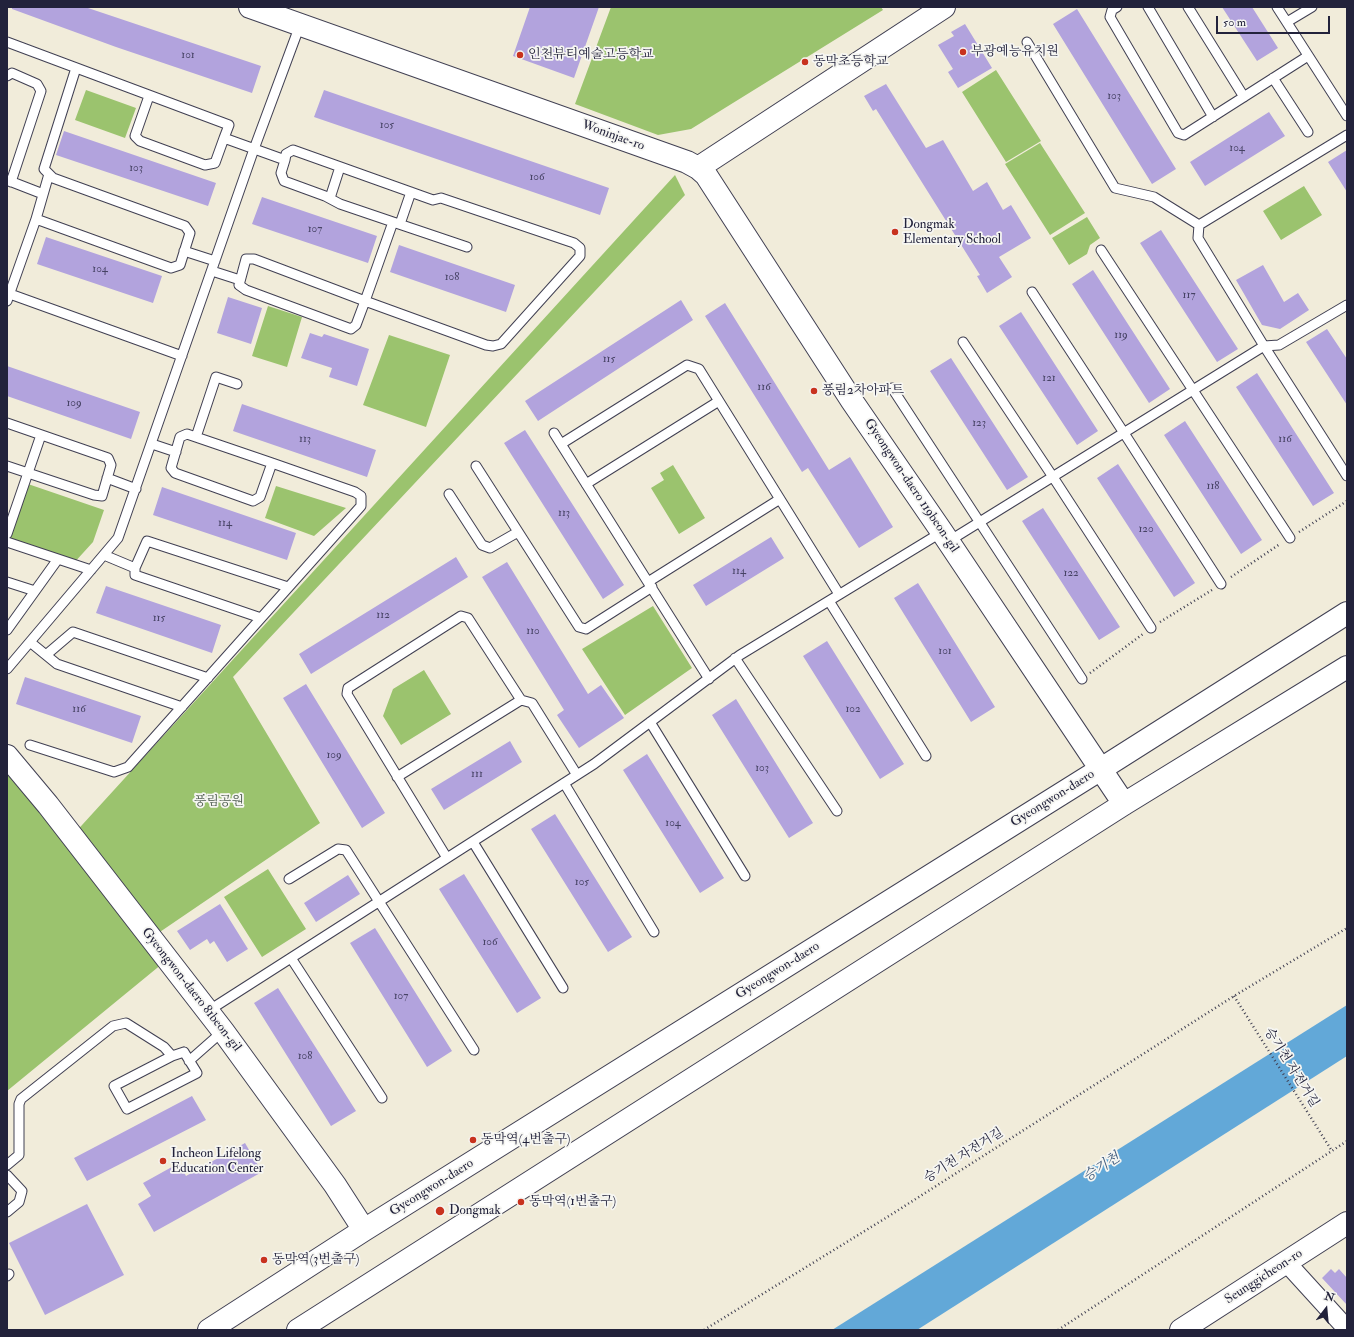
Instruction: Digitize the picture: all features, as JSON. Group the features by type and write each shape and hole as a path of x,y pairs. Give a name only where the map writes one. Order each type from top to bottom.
{"main road":[{"name":"Woninjae-ro","path":"250,7 698,168"},
{"path":"698,168 944,7"},
{"name":"Gyeongwon-daero 119beon-gil","path":"698,168 706,176 852,401 945,536 1124,804"},
{"name":"Gyeongwon-daero","path":"209,1330 364,1230 1101,769 1347,612"},
{"path":"298,1330 1124,804 1347,667"},
{"name":"Gyeongwon-daero 81beon-gil","path":"7,756 48,805 208,1011 331,1179 364,1230"},
{"name":"Seunggicheon-ro","path":"1181,1330 1347,1223"}],"street":[{"path":"1286,1262 1347,1329"}],"lane":[{"path":"1117,7 1112,10 1110,17 1178,133 1184,135 1308,56"},
{"path":"1148,7 1213,117"},
{"path":"1188,7 1244,97"},
{"path":"1277,7 1347,116"},
{"path":"1287,22 1312,7"},
{"path":"7,669 118,538 254,149 300,25"},
{"path":"7,42 229,125 216,163 205,165 140,141 135,136 149,96"},
{"path":"1027,42 1115,188 1154,196 1199,224"},
{"path":"36,219 170,268 180,265 190,233 185,226 53,178 44,169 76,68"},
{"path":"7,76 12,73 37,84 41,91 9,181 43,194"},
{"path":"1273,78 1308,132"},
{"path":"1199,224 1347,135"},
{"path":"224,138 285,160"},
{"path":"411,192 397,223 365,301 356,325 351,328 246,290 239,285 246,259 254,259 365,301 486,345 493,346 502,344 580,256 580,248 574,243 441,198 432,200 411,192 293,150 286,154 281,173 284,181 330,198 340,204 397,223 467,247"},
{"path":"330,198 340,167"},
{"path":"49,174 36,219 8,298 182,356"},
{"path":"1199,224 1198,238 1264,346 1347,476"},
{"path":"1101,250 1290,538"},
{"path":"184,251 215,261"},
{"path":"212,271 240,280"},
{"path":"1032,292 1221,584"},
{"path":"208,1011 594,764 735,658 839,594 945,536 980,522 1264,346 1279,345 1347,305"},
{"path":"963,342 1053,476 1151,628"},
{"path":"561,444 687,365 699,369 839,594"},
{"path":"196,437 216,377 237,384"},
{"path":"892,388 1082,679"},
{"path":"586,484 719,401"},
{"path":"7,423 108,458 111,465 102,496 94,495 7,466"},
{"path":"554,433 709,679"},
{"path":"30,745 114,772 128,767 361,506 361,496 355,492 272,463 187,434 180,437 171,468 175,473 253,501 260,497 272,463"},
{"path":"7,534 41,435"},
{"path":"152,444 176,452"},
{"path":"476,466 580,627 586,629 780,499"},
{"path":"107,478 136,489"},
{"path":"449,494 482,545 490,548 518,532"},
{"path":"261,618 135,575 135,568 147,541 288,588"},
{"path":"7,542 91,570"},
{"path":"104,555 135,568"},
{"path":"7,630 58,559"},
{"path":"7,582 35,591"},
{"path":"829,601 926,756"},
{"path":"447,858 347,694 348,688 461,616 468,618 521,700 532,703 577,775"},
{"path":"46,655 73,632 208,678"},
{"path":"30,642 57,664 182,707"},
{"path":"735,658 837,811"},
{"path":"398,777 521,700"},
{"path":"650,722 745,876"},
{"path":"564,783 654,932"},
{"path":"473,842 564,988"},
{"path":"289,879 338,848 346,850 474,1050"},
{"path":"291,958 382,1098"},
{"path":"7,1165 19,1155 19,1104 21,1098 113,1026 126,1023 164,1047 172,1056"},
{"path":"189,1061 223,1031"},
{"path":"184,1052 197,1073 127,1109 114,1086 172,1056 184,1052"},
{"path":"7,1175 22,1191 19,1202 7,1212"}],"path":[{"name":"승기천 자전거길","path":"704,1330 888,1216 1234,996 1347,928"},
{"name":"승기천 자전거길","path":"1234,996 1332,1151"},
{"path":"1058,1330 1347,1141"}],"green space":[{"path":"611,7 881,7 883,10 691,129 658,135 575,104"},
{"path":"996,70 1041,141 1006,162 962,92"},
{"path":"86,90 136,108 125,138 75,120"},
{"path":"1040,143 1085,213 1050,235 1005,164"},
{"name":"풍림공원","path":"675,175 685,195 233,677 320,823 151,938 168,959 7,1091 7,756 72,836"},
{"path":"1304,186 1322,215 1281,240 1263,211"},
{"path":"1087,217 1100,238 1090,245 1087,254 1069,265 1052,238"},
{"path":"268,306 302,317 287,367 252,356"},
{"path":"389,335 450,355 426,427 363,405"},
{"path":"673,465 705,518 679,534 651,488 664,480 660,473"},
{"path":"28,484 104,510 93,542 73,564 9,542"},
{"path":"276,486 346,508 314,536 265,518"},
{"path":"653,606 692,668 625,715 582,649"},
{"path":"424,670 451,714 401,745 383,716 393,689"},
{"path":"268,869 306,929 262,957 224,897"}],"water":[{"name":"승기천","path":"1347,1005 1347,1056 917,1330 832,1330"}],"building":[{"path":"12,7 85,7 261,66 252,93 116,47 12,9"},
{"path":"530,7 599,7 574,78 513,56"},
{"path":"1222,7 1252,7 1278,48 1257,61"},
{"path":"1077,9 1176,169 1152,184 1053,24"},
{"name":"부광예능유치원","path":"965,24 992,68 958,88 948,72 953,69 938,45 954,36 951,32"},
{"path":"886,84 926,148 943,140 973,191 987,182 1003,210 1011,205 1031,238 999,257 1012,277 987,293 977,276 980,275 876,109 873,111 864,96"},
{"path":"324,90 609,188 600,215 314,117"},
{"path":"1269,112 1285,136 1205,186 1190,162"},
{"path":"64,131 216,183 208,206 56,155"},
{"path":"1347,150 1347,192 1328,162"},
{"path":"262,197 377,236 368,263 252,224"},
{"path":"1161,230 1238,349 1217,362 1140,243"},
{"path":"46,237 162,276 153,303 37,264"},
{"path":"399,245 515,285 506,312 390,272"},
{"path":"1263,265 1284,302 1298,293 1309,310 1280,329 1262,325 1236,280"},
{"path":"1093,270 1170,389 1149,403 1072,284"},
{"path":"228,297 262,308 251,344 217,333"},
{"path":"681,300 693,320 538,421 525,401"},
{"path":"725,303 829,470 850,457 893,527 859,548 808,468 802,472 705,316"},
{"path":"1021,312 1098,431 1077,445 999,326"},
{"path":"1327,329 1347,359 1347,405 1306,342"},
{"path":"310,333 322,337 324,334 369,349 357,386 329,377 332,368 301,358"},
{"path":"951,358 1028,477 1007,490 930,371"},
{"path":"7,366 140,412 131,439 7,396"},
{"path":"1257,373 1334,493 1313,506 1236,387"},
{"path":"242,404 376,450 367,477 233,431"},
{"path":"1185,421 1262,540 1241,554 1164,435"},
{"path":"525,430 624,585 603,599 504,443"},
{"path":"1118,464 1195,583 1174,597 1097,478"},
{"path":"162,487 296,533 287,560 153,515"},
{"path":"1043,508 1120,627 1099,640 1022,521"},
{"path":"771,537 784,558 706,606 693,585"},
{"path":"456,557 468,577 311,674 299,654"},
{"path":"507,562 588,694 601,685 624,718 579,748 557,715 564,710 482,577"},
{"path":"918,583 995,707 971,722 894,598"},
{"path":"106,586 221,625 212,653 96,613"},
{"path":"827,641 904,764 880,779 803,656"},
{"path":"25,677 141,716 132,743 16,704"},
{"path":"306,684 385,813 362,828 283,698"},
{"path":"736,699 813,823 789,838 712,715"},
{"path":"510,741 522,762 444,810 431,789"},
{"path":"647,754 724,878 700,893 623,770"},
{"path":"555,814 632,937 608,952 531,829"},
{"path":"464,874 541,998 517,1013 439,889"},
{"path":"348,875 360,894 316,922 304,903"},
{"path":"220,904 248,949 227,962 214,941 210,944 207,939 190,950 177,931"},
{"path":"375,928 452,1051 427,1067 350,943"},
{"path":"278,988 356,1111 331,1126 254,1003"},
{"path":"192,1096 206,1120 87,1181 74,1158"},
{"path":"245,1143 262,1172 154,1232 138,1204 151,1196 143,1183 179,1163 186,1176"},
{"path":"87,1204 124,1275 45,1315 9,1243"},
{"path":"1331,1269 1335,1273 1339,1269 1347,1278 1347,1305 1322,1278"}],"place":[{"name":"부광예능유치원","path":"963,52"},
{"name":"인천뷰티예술고등학교","path":"520,55"},
{"name":"동막초등학교","path":"805,62"},
{"name":"Dongmak Elementary School","path":"895,232"},
{"name":"풍림2차아파트","path":"814,391"},
{"name":"동막역(4번출구)","path":"473,1140"},
{"name":"Incheon Lifelong Education Center","path":"163,1161"},
{"name":"동막역(1번출구)","path":"521,1202"},
{"name":"Dongmak","path":"440,1211"},
{"name":"동막역(3번출구)","path":"264,1260"}]}
